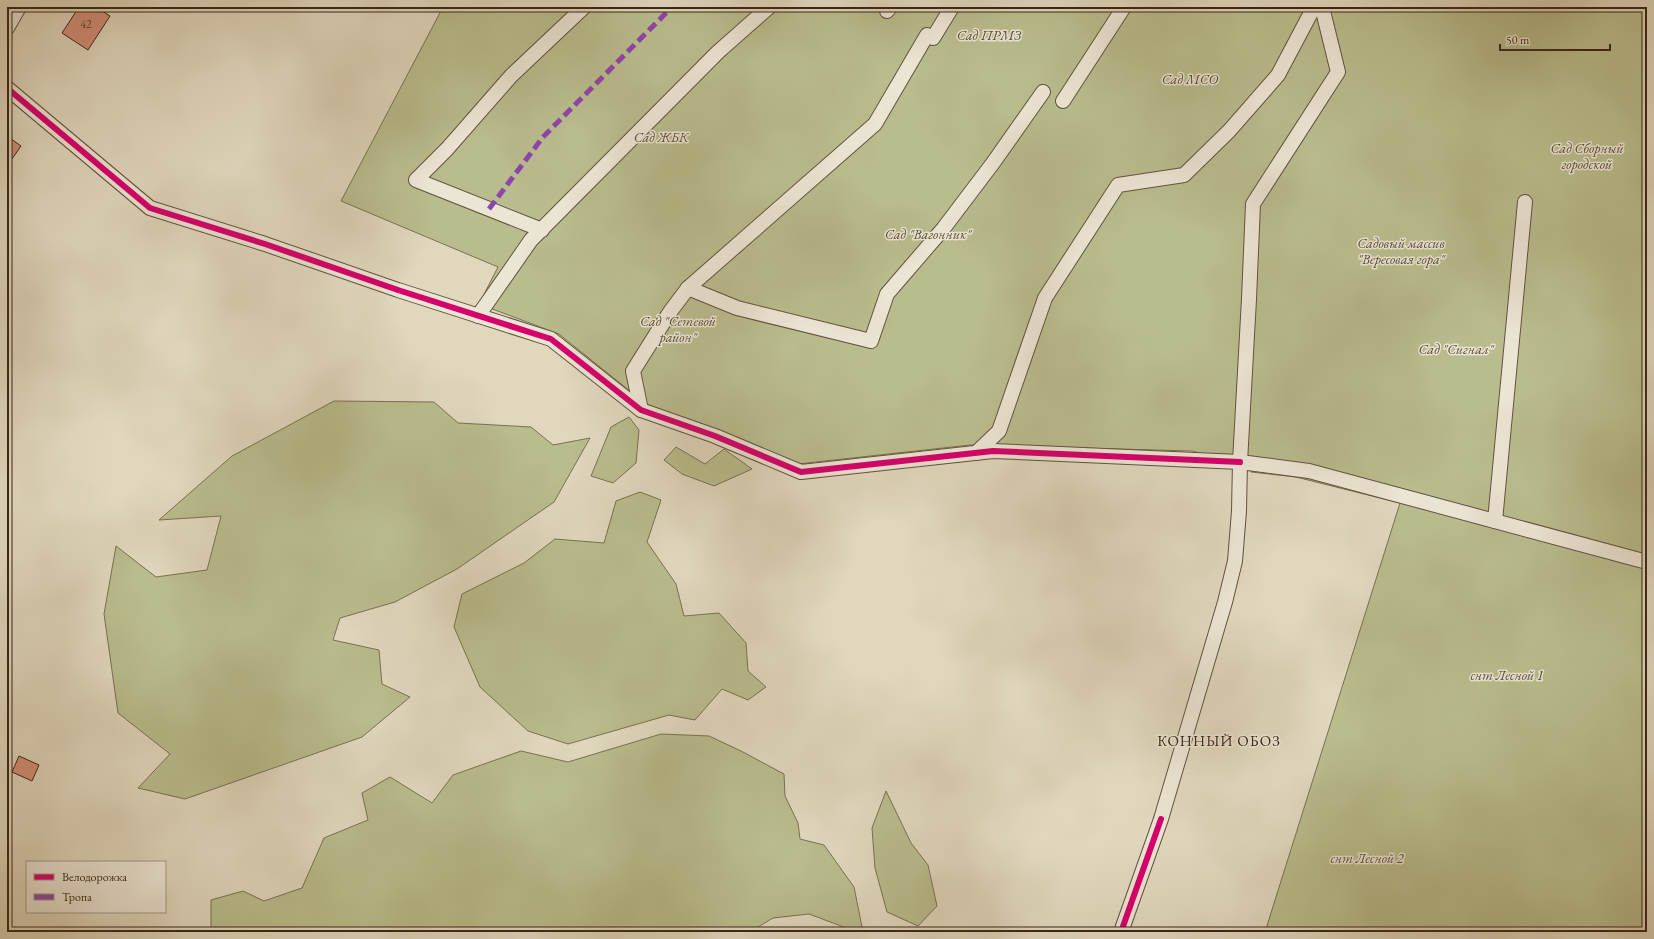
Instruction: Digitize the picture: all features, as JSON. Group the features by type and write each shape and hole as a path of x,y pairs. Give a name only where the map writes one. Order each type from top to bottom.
{"street":[{"path":"7,28 20,7"},
{"path":"542,230 416,180 447,149 511,76 584,7"},
{"path":"478,316 531,240 718,52 769,7"},
{"path":"641,410 633,371 670,312 688,288 875,124 930,36 952,7"},
{"path":"1063,102 1124,7"},
{"path":"976,453 999,431 1045,298 1118,185 1184,175 1229,131 1278,76 1314,7"},
{"path":"1122,932 1162,819 1225,602 1235,561 1239,511 1252,204 1338,72 1322,7"},
{"path":"7,88 150,208 265,244 551,339 641,410 715,436 801,472 993,451 1240,462 1309,471 1647,562"},
{"path":"688,288 737,308 871,341 887,294 943,229 994,162 1043,92"},
{"path":"1495,521 1525,202"}],"green space":[{"name":"Садовый массив \"Вересовая гора\"","path":"443,7 1647,7 1647,932 1265,932 1400,503 1296,477 1251,472 1253,466 1192,451 970,445 798,464 646,404 559,334 479,304 498,267 341,201"},
{"path":"334,401 434,402 458,423 531,427 553,445 590,438 554,502 457,569 395,602 340,618 333,640 379,650 382,684 410,697 362,737 185,799 138,788 170,754 118,713 104,614 116,546 156,577 207,570 221,516 159,520 232,456"},
{"path":"629,417 639,430 636,463 613,483 591,476 611,427"},
{"path":"676,447 705,464 724,449 752,469 714,486 682,474 664,460"},
{"path":"640,492 661,500 647,542 676,584 684,616 719,613 746,643 748,671 766,687 748,700 722,689 695,720 669,715 568,744 528,731 480,687 454,627 462,594 524,563 555,539 604,543 616,501"},
{"path":"661,734 709,736 784,774 785,796 798,823 800,839 824,845 854,887 863,932 851,932 849,929 809,914 773,918 750,932 213,932 211,930 211,900 243,891 264,901 302,888 324,838 368,820 362,793 390,777 432,803 453,775 521,751 568,762"},
{"path":"886,791 911,843 928,865 937,906 918,926 887,912 875,868 872,828"}],"building":[{"path":"79,7 96,7 110,16 88,50 62,33"},
{"path":"7,136 21,146 7,166"},
{"path":"19,756 39,765 32,781 12,772"}],"marked path":[{"path":"489,209 543,137 672,7"}],"cycle path":[{"path":"7,88 150,208 265,244 398,290 551,339 641,410 715,436 801,472 993,451 1240,462"},
{"path":"1121,932 1161,819"}],"district":[{"name":"КОННЫЙ ОБОЗ","path":"1219,740"}],"park label":[{"name":"Сад ПРМЗ","path":"989,35"},
{"name":"Сад МСО","path":"1190,79"},
{"name":"Сад ЖБК","path":"661,137"},
{"name":"Сад Сборный городской","path":"1587,156"},
{"name":"Сад \"Вагонник\"","path":"928,234"},
{"name":"Сад \"Сетевой район\"","path":"678,330"},
{"name":"Сад \"Сигнал\"","path":"1456,349"},
{"name":"снт Лесной 1","path":"1507,675"},
{"name":"снт Лесной 2","path":"1367,858"}]}
